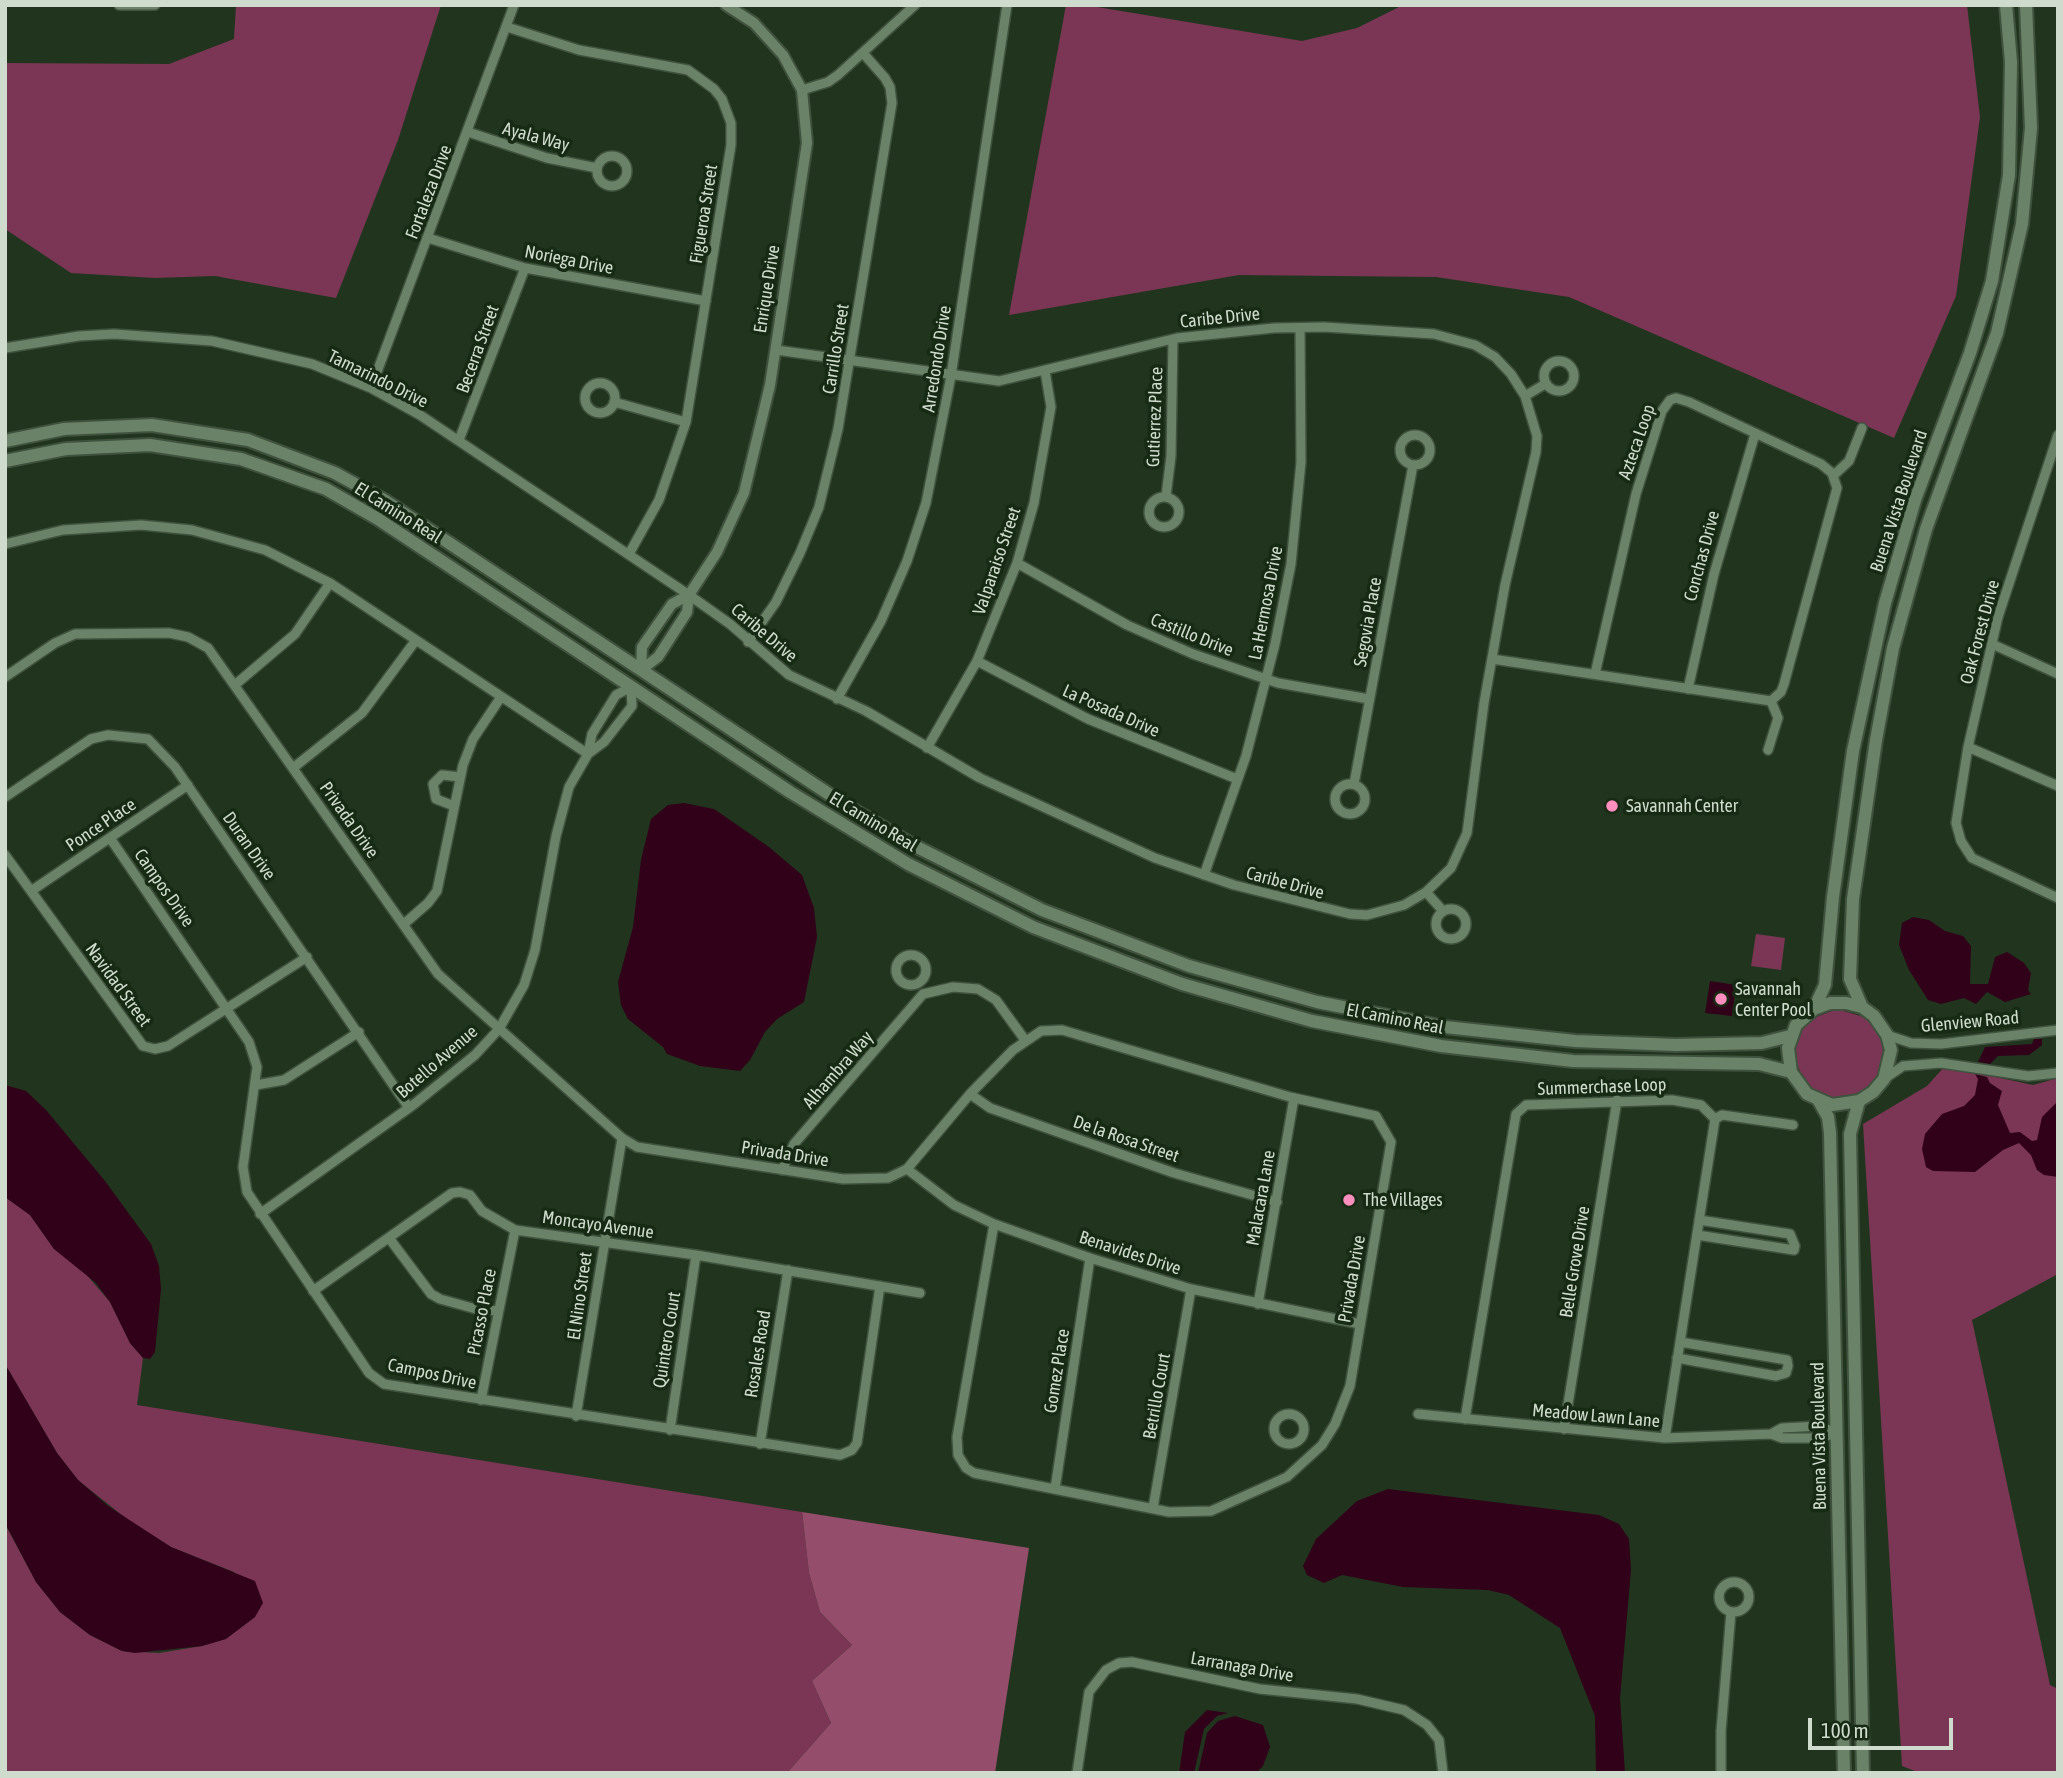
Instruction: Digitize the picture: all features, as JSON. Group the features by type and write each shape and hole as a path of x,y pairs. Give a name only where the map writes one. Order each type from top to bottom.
{"main road":[{"name":"Buena Vista Boulevard","path":"1814,1009 1825,985 1833,897 1853,751 1885,603 1915,500 1970,353 1992,281 2009,175 2011,62 2006,5"},
{"name":"Buena Vista Boulevard","path":"1862,1007 1850,979 1853,899 1876,740 1893,648 1926,529 1997,333 2022,225 2030,141 2031,87 2026,5"},
{"name":"El Camino Real","path":"5,441 64,429 152,425 248,440 284,451 335,473 384,500 850,808 911,844 1019,899 1099,934 1241,983 1381,1016 1575,1041 1762,1044 1790,1036"},
{"name":"El Camino Real","path":"5,461 66,449 150,445 213,453 279,471 326,489 379,519 790,792 908,864 986,905 1094,953 1230,998 1379,1035 1573,1061 1759,1064 1791,1072"},
{"path":"631,687 641,670"},
{"path":"1833,897 1853,899"},
{"path":"1830,1003 1862,1007 1874,1016 1887,1035 1891,1050 1884,1079 1874,1092 1859,1101 1846,1105 1819,1101 1798,1085 1791,1072 1788,1060 1790,1036 1796,1025 1814,1009 1830,1003"},
{"path":"1657,1044 1657,1064"},
{"name":"Buena Vista Boulevard","path":"1819,1101 1828,1117 1830,1133 1844,1773"},
{"name":"Buena Vista Boulevard","path":"1859,1101 1850,1134 1863,1773"},
{"path":"1836,1433 1856,1432"}],"street":[{"path":"119,5 155,5"},
{"name":"Fortaleza Drive","path":"371,388 514,5"},
{"path":"802,90 828,82 915,5"},
{"name":"Arredondo Drive","path":"837,699 881,621 918,532 933,475 951,376 1007,5"},
{"name":"Enrique Drive","path":"641,670 658,657 687,612 689,595 717,552 744,493 762,423 776,350 807,143 802,90 771,40 728,6"},
{"name":"Figueroa Street","path":"507,27 567,47 688,70 706,81 722,99 731,123 731,145 686,422 659,500 629,554"},
{"name":"Carrillo Street","path":"748,642 776,603 818,506 838,429 892,103 890,87 885,78 863,53"},
{"name":"Ayala Way","path":"468,132 547,158 597,168"},
{"name":"Noriega Drive","path":"428,238 524,268 706,301"},
{"name":"Becerra Street","path":"459,440 524,268"},
{"name":"Caribe Drive","path":"689,595 730,624 789,675 866,711 980,778 1077,825 1204,875 1303,905 1350,914 1385,911 1426,892 1451,867 1467,833 1492,659 1508,572 1536,452 1536,436 1525,396 1511,374 1495,357 1457,339 1404,331 1300,328 1173,339 999,381 776,350"},
{"name":"La Hermosa Drive","path":"1204,875 1267,680 1291,564 1298,501 1302,404 1300,328"},
{"name":"Tamarindo Drive","path":"5,348 79,336 114,334 212,341 303,362 371,388 403,404 689,595"},
{"name":"Gutierrez Place","path":"1166,496 1171,446 1173,339"},
{"name":"Valparaiso Street","path":"927,748 977,661 1017,563 1034,503 1051,407 1045,371"},
{"path":"1525,396 1545,384"},
{"name":"Azteca Loop","path":"1595,674 1629,519 1665,404 1676,398 1682,399 1821,464 1834,475"},
{"path":"614,402 686,422"},
{"path":"1771,701 1784,684 1837,488 1834,475 1849,461 1862,428"},
{"name":"Conchas Drive","path":"1688,689 1714,574 1755,434"},
{"name":"Oak Forest Drive","path":"2058,435 1992,643 1968,747 1956,823 1961,841 1972,858 2058,898"},
{"name":"Segovia Place","path":"1354,784 1413,465"},
{"path":"5,544 44,533 87,527 165,526 214,535 265,550 330,583 588,754"},
{"name":"Castillo Drive","path":"1017,563 1127,625 1193,654 1267,680 1369,699"},
{"path":"236,684 295,634 330,583"},
{"name":"Enrique Drive","path":"641,670 642,647 672,604 689,595"},
{"name":"Privada Drive","path":"5,677 55,643 75,634 169,633 195,639 208,648 236,684 438,974 622,1138 637,1147 782,1170 872,1180 888,1178 907,1169 970,1094 1025,1040 1041,1031 1062,1030 1294,1098 1376,1116 1389,1134 1391,1142 1345,1401 1322,1445 1287,1478 1211,1511 1153,1508 974,1473 961,1461 956,1446 994,1224"},
{"path":"293,768 362,713 415,640"},
{"path":"1992,643 2058,674"},
{"path":"1492,659 1771,701"},
{"name":"La Posada Drive","path":"977,661 1088,719 1237,779"},
{"name":"Botello Avenue","path":"260,1213 409,1108 475,1055 499,1029 524,985 535,950 569,787 588,754 592,734 616,695 631,687 632,706 604,742 588,754"},
{"path":"404,924 428,904 437,891 460,777 473,739 501,696"},
{"path":"1768,750 1778,718 1771,701"},
{"name":"Duran Drive","path":"5,797 84,743 108,735 148,739 188,785 409,1108"},
{"path":"1968,747 2058,786"},
{"path":"454,806 436,799 433,784 442,775 460,777"},
{"name":"Ponce Place","path":"31,891 188,785"},
{"name":"Campos Drive","path":"110,838 228,1007 249,1042 257,1067 243,1167 247,1192 369,1373 384,1384 840,1455 852,1450 857,1443 880,1286"},
{"name":"Navidad Street","path":"5,855 143,1046 155,1049 168,1045 307,957"},
{"path":"1426,892 1443,911"},
{"path":"919,983 923,994 953,986 978,989 996,1000 1025,1040"},
{"name":"Alhambra Way","path":"782,1170 794,1144 923,994"},
{"name":"Glenview Road","path":"1887,1035 1911,1043 1933,1044 2057,1031"},
{"path":"256,1085 284,1080 359,1032"},
{"path":"1884,1079 1912,1064 1973,1066 2028,1076 2058,1073"},
{"name":"De la Rosa Street","path":"970,1094 990,1108 1174,1173 1276,1202"},
{"name":"Malacara Lane","path":"1258,1304 1294,1098"},
{"name":"Summerchase Loop","path":"1465,1419 1513,1121 1526,1105 1617,1100 1687,1102 1701,1105 1715,1119"},
{"name":"Belle Grove Drive","path":"1564,1429 1617,1100"},
{"path":"1665,1438 1715,1119 1722,1115 1793,1125"},
{"name":"El Nino Street","path":"576,1416 622,1138"},
{"name":"Benavides Drive","path":"907,1169 954,1205 994,1224 1090,1258 1191,1289 1360,1325"},
{"name":"Moncayo Avenue","path":"313,1291 452,1193 460,1192 470,1195 482,1211 515,1230 696,1255 919,1293"},
{"path":"1697,1235 1794,1250 1795,1247 1790,1234 1699,1220"},
{"name":"Picasso Place","path":"481,1400 515,1230"},
{"path":"389,1238 431,1294 476,1309 498,1311"},
{"name":"Quintero Court","path":"670,1430 696,1255"},
{"name":"Gomez Place","path":"1055,1489 1090,1258"},
{"name":"Rosales Road","path":"760,1444 788,1270"},
{"name":"Betrillo Court","path":"1153,1508 1191,1289"},
{"path":"1677,1359 1776,1376 1786,1373 1788,1366 1787,1360 1680,1342"},
{"name":"Meadow Lawn Lane","path":"1418,1414 1665,1438 1771,1434 1782,1438 1820,1438 1836,1433"},
{"path":"1297,1442 1309,1457"},
{"path":"1721,1773 1721,1731 1731,1612"},
{"name":"Larranaga Drive","path":"1077,1773 1089,1692 1106,1670 1119,1663 1132,1662 1260,1689 1357,1699 1404,1710 1427,1725 1439,1740 1443,1773"}],"shaded area":[{"path":"236,5 441,5 398,140 336,298 215,276 155,278 71,273 5,229 5,63 169,64 234,39"},
{"path":"1066,5 1085,5 1302,41 1357,28 1403,5 1967,5 1980,117 1956,296 1894,438 1569,297 1436,277 1239,275 1009,315"},
{"path":"684,803 714,809 769,847 802,875 814,908 817,937 804,1002 777,1019 765,1032 750,1060 740,1071 700,1066 667,1054 663,1047 628,1019 621,1005 618,982 633,927 641,860 651,819 668,805"},
{"path":"1913,917 1929,920 1945,931 1963,936 1971,946 1970,984 1988,984 1995,957 2007,952 2024,963 2031,973 2028,990 2031,994 2005,1002 1987,992 1976,1004 1964,998 1941,1004 1928,1000 1909,970 1899,945 1902,923"},
{"path":"1756,934 1785,938 1781,970 1751,966"},
{"name":"Savannah Center Pool","path":"1710,981 1736,985 1732,1016 1705,1013"},
{"path":"1837,1009 1864,1017 1874,1026 1882,1040 1884,1055 1881,1070 1873,1083 1861,1093 1847,1098 1831,1098 1817,1093 1805,1083 1794,1057 1801,1030 1811,1019"},
{"path":"2034,1039 2042,1039 2042,1045 2029,1055 1998,1056 1990,1064 1978,1062 1985,1047 2032,1044"},
{"path":"1945,1066 2033,1085 2058,1078 2058,1274 1972,1320 2050,1685 2058,1689 2058,1773 1920,1773 1902,1766 1863,1124 1927,1086"},
{"path":"1975,1074 1987,1077 1990,1083 2002,1091 1998,1105 2010,1133 2020,1132 2032,1141 2037,1140 2042,1117 2058,1101 2058,1177 2044,1175 2037,1170 2031,1155 2019,1143 2003,1150 1975,1172 1933,1171 1926,1167 1922,1149 1925,1134 1942,1114 1964,1106 1975,1095 1978,1079"},
{"path":"5,1085 26,1091 46,1110 105,1181 151,1244 159,1266 161,1289 155,1352 150,1359 143,1358 130,1343 110,1302 96,1283 54,1249 30,1215 5,1197"},
{"path":"5,1197 30,1215 54,1249 78,1265 110,1302 130,1343 143,1358 137,1405 802,1512 809,1573 820,1612 852,1645 812,1681 831,1723 787,1773 5,1773 5,1524 36,1582 60,1612 90,1635 122,1651 159,1653 202,1646 225,1639 255,1617 234,1572 171,1547 128,1520 78,1480 57,1453 5,1364"},
{"path":"5,1364 57,1453 78,1480 108,1506 171,1547 255,1581 263,1603 255,1617 226,1639 202,1646 135,1653 122,1651 90,1635 60,1612 36,1582 5,1523"},
{"path":"1388,1489 1599,1515 1619,1524 1629,1539 1631,1570 1620,1698 1625,1773 1596,1773 1595,1716 1560,1628 1509,1595 1488,1590 1403,1587 1342,1575 1324,1583 1307,1575 1303,1566 1316,1539 1357,1501"},
{"path":"802,1512 1029,1548 995,1773 787,1773 831,1723 812,1681 852,1645 820,1612 809,1573"},
{"path":"1207,1710 1228,1713 1217,1716 1204,1729 1194,1773 1179,1773 1185,1732"},
{"path":"1235,1716 1263,1725 1270,1747 1263,1766 1256,1773 1198,1773 1207,1733 1218,1721"}],"place":[{"name":"Savannah Center","path":"1612,806"},
{"name":"Savannah Center Pool","path":"1721,999"},
{"name":"The Villages","path":"1349,1200"}]}
